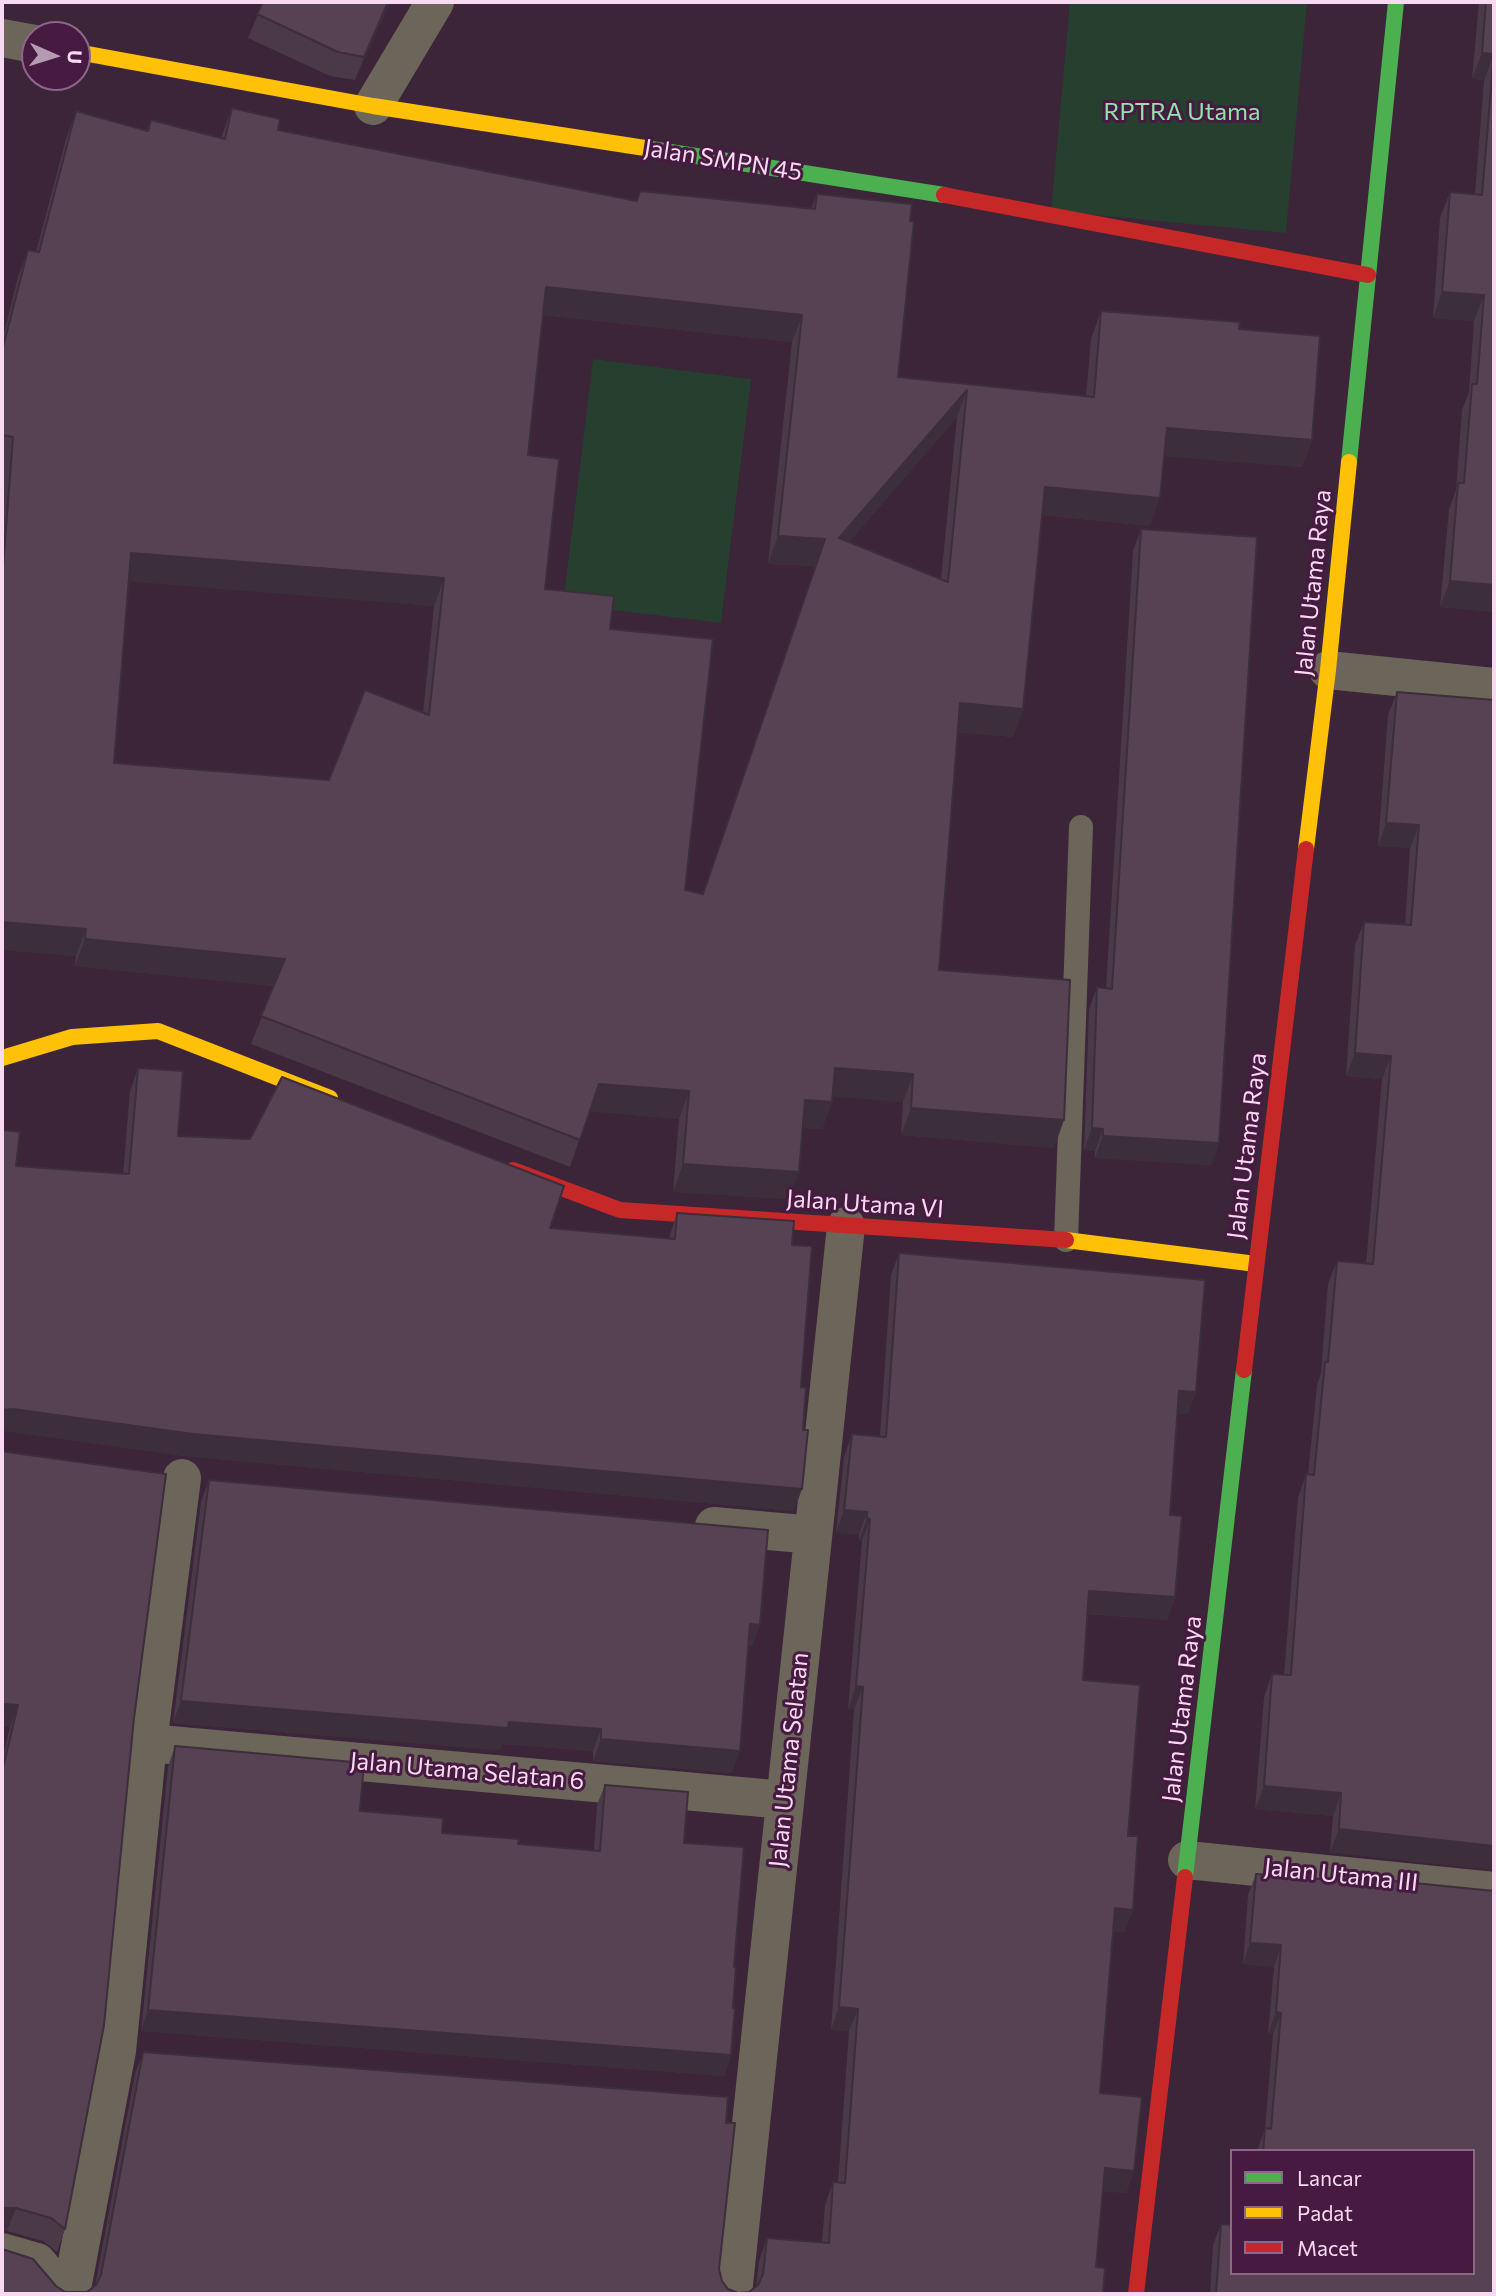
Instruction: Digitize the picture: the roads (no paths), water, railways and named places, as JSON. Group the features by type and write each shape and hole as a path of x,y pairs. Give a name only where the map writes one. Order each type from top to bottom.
{"street":[{"path":"373,106 435,2"},
{"name":"Jalan Utama Raya","path":"1136,2294 1328,670 1396,2"},
{"path":"2,38 21,41"},
{"name":"Jalan SMPN 45","path":"91,55 373,106 900,187 1367,275"},
{"path":"1328,670 1494,687"},
{"path":"2,1058 72,1037 158,1031 350,1106"},
{"name":"Jalan Utama VI","path":"504,1166 620,1210 1066,1240 1256,1264"},
{"name":"Jalan Utama Selatan","path":"733,2294 846,1226"},
{"path":"71,2294 117,2050 148,1743 196,1479 144,1473"},
{"path":"676,1523 813,1535"},
{"name":"Jalan Utama Selatan 6","path":"148,1743 785,1800"},
{"name":"Jalan Utama III","path":"1187,1860 1494,1891"},
{"path":"117,2050 158,2054"},
{"path":"713,2097 754,2100"},
{"path":"2,2252 37,2262 64,2294"}],"lane":[{"path":"1066,1240 1080,827"}],"park label":[{"name":"RPTRA Utama","path":"1182,112"}]}
